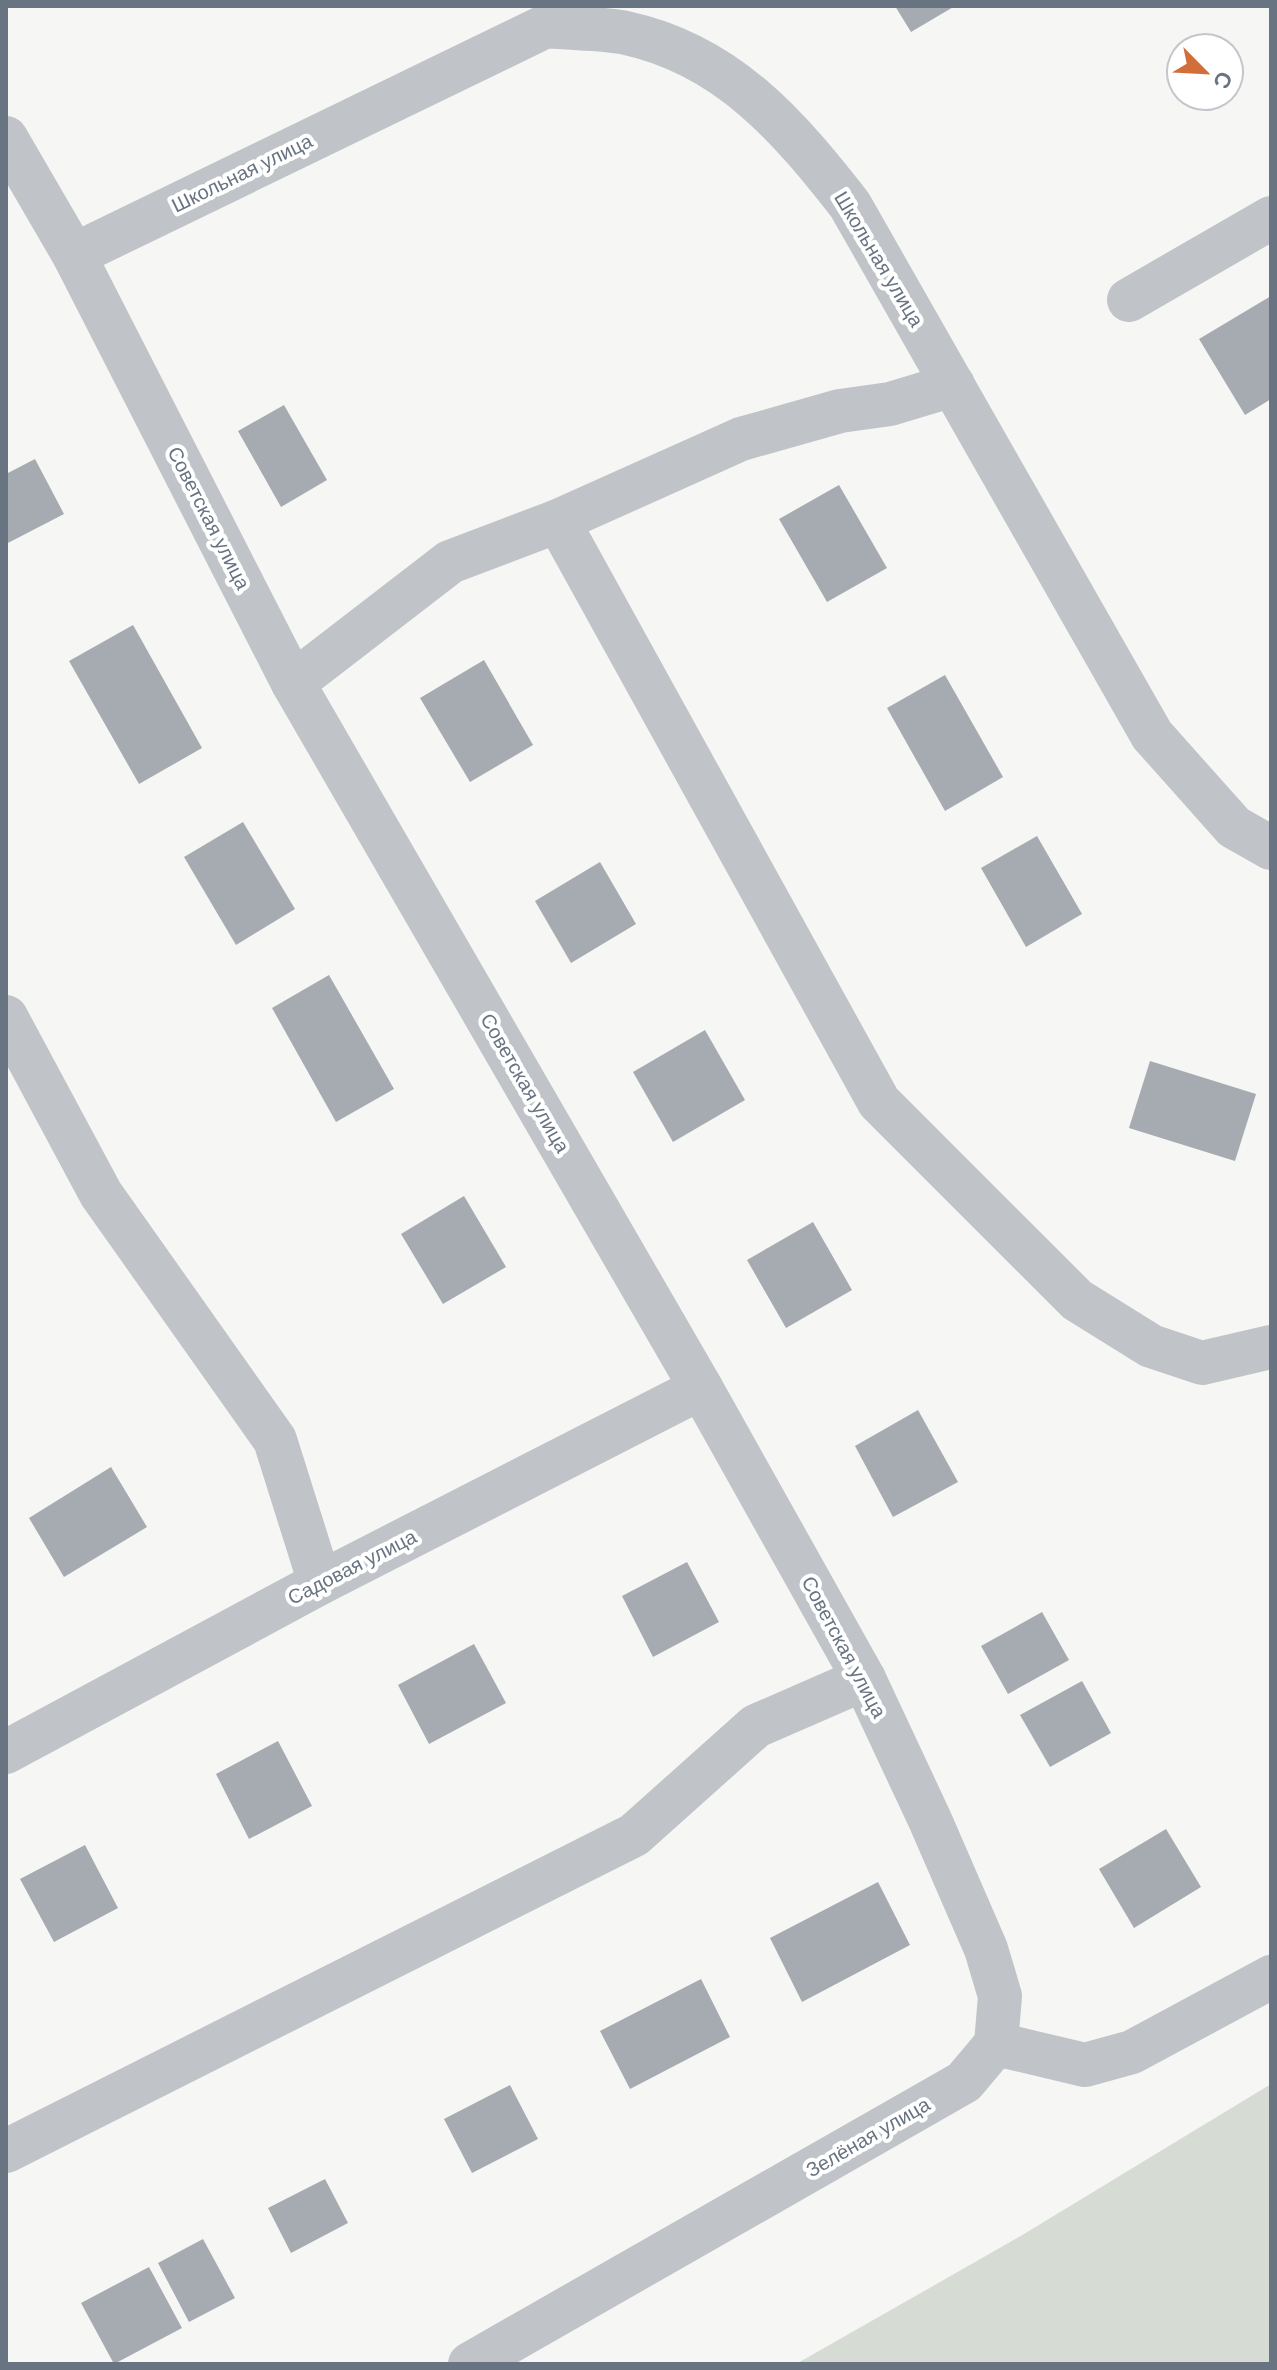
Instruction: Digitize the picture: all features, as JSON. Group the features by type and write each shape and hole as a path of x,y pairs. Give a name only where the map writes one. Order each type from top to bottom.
{"street":[{"name":"Школьная улица","path":"74,255 541,16 626,33 690,55 750,93 800,142 850,205 1152,735 1234,827 1271,848"},
{"name":"Советская улица","path":"6,138 74,255 293,683 701,1388 864,1679 986,1949 1000,1996 996,2044"},
{"path":"1129,300 1271,218"},
{"path":"293,683 450,562 558,521 741,439 840,411 890,404 953,385"},
{"path":"558,521 879,1102 1077,1300 1151,1346 1202,1363 1271,1347"},
{"path":"6,1017 101,1194 275,1440 320,1583"},
{"name":"Садовая улица","path":"6,1752 320,1583 701,1388"},
{"path":"6,2151 634,1835 756,1726 864,1679"},
{"path":"996,2044 1085,2065 1132,2052 1271,1977"},
{"name":"Зелёная улица","path":"470,2364 964,2082 996,2044"}],"shaded area":[{"path":"1271,2084 1271,2364 796,2364 1019,2237"}],"building":[{"path":"895,6 955,6 911,32"},
{"path":"1271,296 1271,399 1245,415 1199,339"},
{"path":"284,405 327,480 281,507 238,431"},
{"path":"35,459 64,514 6,544 6,474"},
{"path":"839,485 887,568 827,602 779,519"},
{"path":"133,625 202,748 139,784 69,661"},
{"path":"484,660 533,745 470,782 420,698"},
{"path":"945,675 1003,777 945,811 887,708"},
{"path":"243,822 295,909 236,945 184,857"},
{"path":"1037,836 1082,914 1026,947 981,868"},
{"path":"600,862 636,924 571,963 535,901"},
{"path":"329,975 394,1089 336,1122 272,1008"},
{"path":"705,1030 745,1100 673,1142 633,1072"},
{"path":"1150,1061 1256,1094 1235,1161 1129,1128"},
{"path":"464,1196 506,1267 443,1304 401,1234"},
{"path":"813,1222 852,1290 786,1328 747,1260"},
{"path":"918,1410 958,1482 893,1517 855,1446"},
{"path":"111,1467 147,1527 64,1577 29,1518"},
{"path":"687,1562 719,1622 653,1657 622,1596"},
{"path":"1042,1612 1069,1660 1008,1694 981,1646"},
{"path":"474,1644 506,1703 429,1744 398,1685"},
{"path":"1082,1681 1111,1733 1050,1767 1020,1715"},
{"path":"278,1741 312,1806 249,1839 216,1774"},
{"path":"1166,1829 1201,1887 1134,1928 1099,1869"},
{"path":"85,1845 118,1908 54,1942 20,1879"},
{"path":"878,1882 910,1945 802,2002 770,1938"},
{"path":"701,1979 730,2037 630,2089 600,2031"},
{"path":"510,2085 538,2139 472,2173 444,2119"},
{"path":"325,2179 348,2223 291,2253 268,2208"},
{"path":"203,2239 235,2298 189,2322 158,2263"},
{"path":"149,2267 182,2328 114,2364 81,2303"}]}
